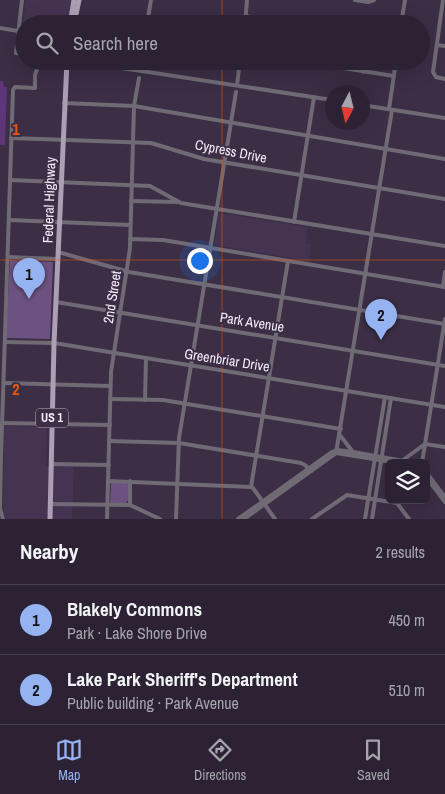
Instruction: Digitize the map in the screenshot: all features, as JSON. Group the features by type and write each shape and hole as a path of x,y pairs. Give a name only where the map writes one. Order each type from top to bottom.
{"main road":[{"path":"76,0 76,15"},
{"path":"72,15 76,0"},
{"name":"Federal Highway","path":"50,519 54,343 66,70"}],"street":[{"path":"20,15 22,0"},
{"path":"149,15 151,0"},
{"path":"245,15 247,0"},
{"path":"355,0 368,2 374,0"},
{"path":"402,15 405,0"},
{"path":"443,0 443,14 433,72 436,78 445,79"},
{"path":"0,28 15,30"},
{"path":"437,45 445,46"},
{"path":"3,519 0,508 0,492 13,89 35,88 37,70"},
{"path":"140,70 325,99"},
{"path":"237,85 239,70"},
{"path":"352,70 394,76"},
{"path":"336,452 386,149 395,70"},
{"name":"2nd Street","path":"108,519 110,386 127,272 130,239 134,106 139,78"},
{"path":"176,519 179,443 236,92"},
{"path":"294,222 314,97"},
{"path":"64,103 134,106 445,159"},
{"path":"370,106 445,118"},
{"name":"Cypress Drive","path":"11,138 151,143 224,163 445,199"},
{"path":"10,180 150,186 181,202"},
{"path":"131,201 181,202 445,246"},
{"path":"9,220 130,225"},
{"path":"130,239 163,240 444,287 445,272"},
{"path":"58,252 127,272 359,310 445,322 423,459"},
{"path":"8,257 58,259"},
{"path":"251,487 288,261"},
{"name":"Park Avenue","path":"56,302 445,366"},
{"name":"Greenbriar Drive","path":"5,342 54,343 445,407"},
{"path":"145,400 146,358"},
{"path":"4,383 110,386"},
{"path":"365,519 385,397"},
{"path":"372,519 391,398"},
{"path":"110,399 163,400 262,416 340,432 354,452"},
{"path":"2,423 110,425"},
{"path":"109,441 179,443 302,463 309,470"},
{"path":"404,459 425,444 445,447"},
{"path":"244,519 332,452 354,452 375,458"},
{"path":"336,452 385,459"},
{"path":"51,464 109,465"},
{"path":"430,477 445,497"},
{"path":"108,481 251,487 275,519"},
{"path":"130,481 130,506"},
{"path":"430,481 445,502"},
{"path":"312,519 347,495 397,503 408,519"},
{"path":"238,519 264,503"},
{"path":"50,504 130,506 160,519"}],"shaded area":[{"path":"26,0 72,0 69,15 24,15"},
{"path":"0,81 3,81 4,87 7,87 5,145 0,145"},
{"path":"219,213 308,227 306,243 311,244 309,261 214,245"},
{"path":"10,260 53,262 50,339 6,337"},
{"path":"4,426 47,427 46,466 74,466 72,519 6,519 3,508"},
{"path":"111,483 127,483 128,500 126,503 110,503"}],"place":[{"name":"Blakely Commons","path":"29,299"},
{"name":"Lake Park Sheriff's Department","path":"381,340"}]}
